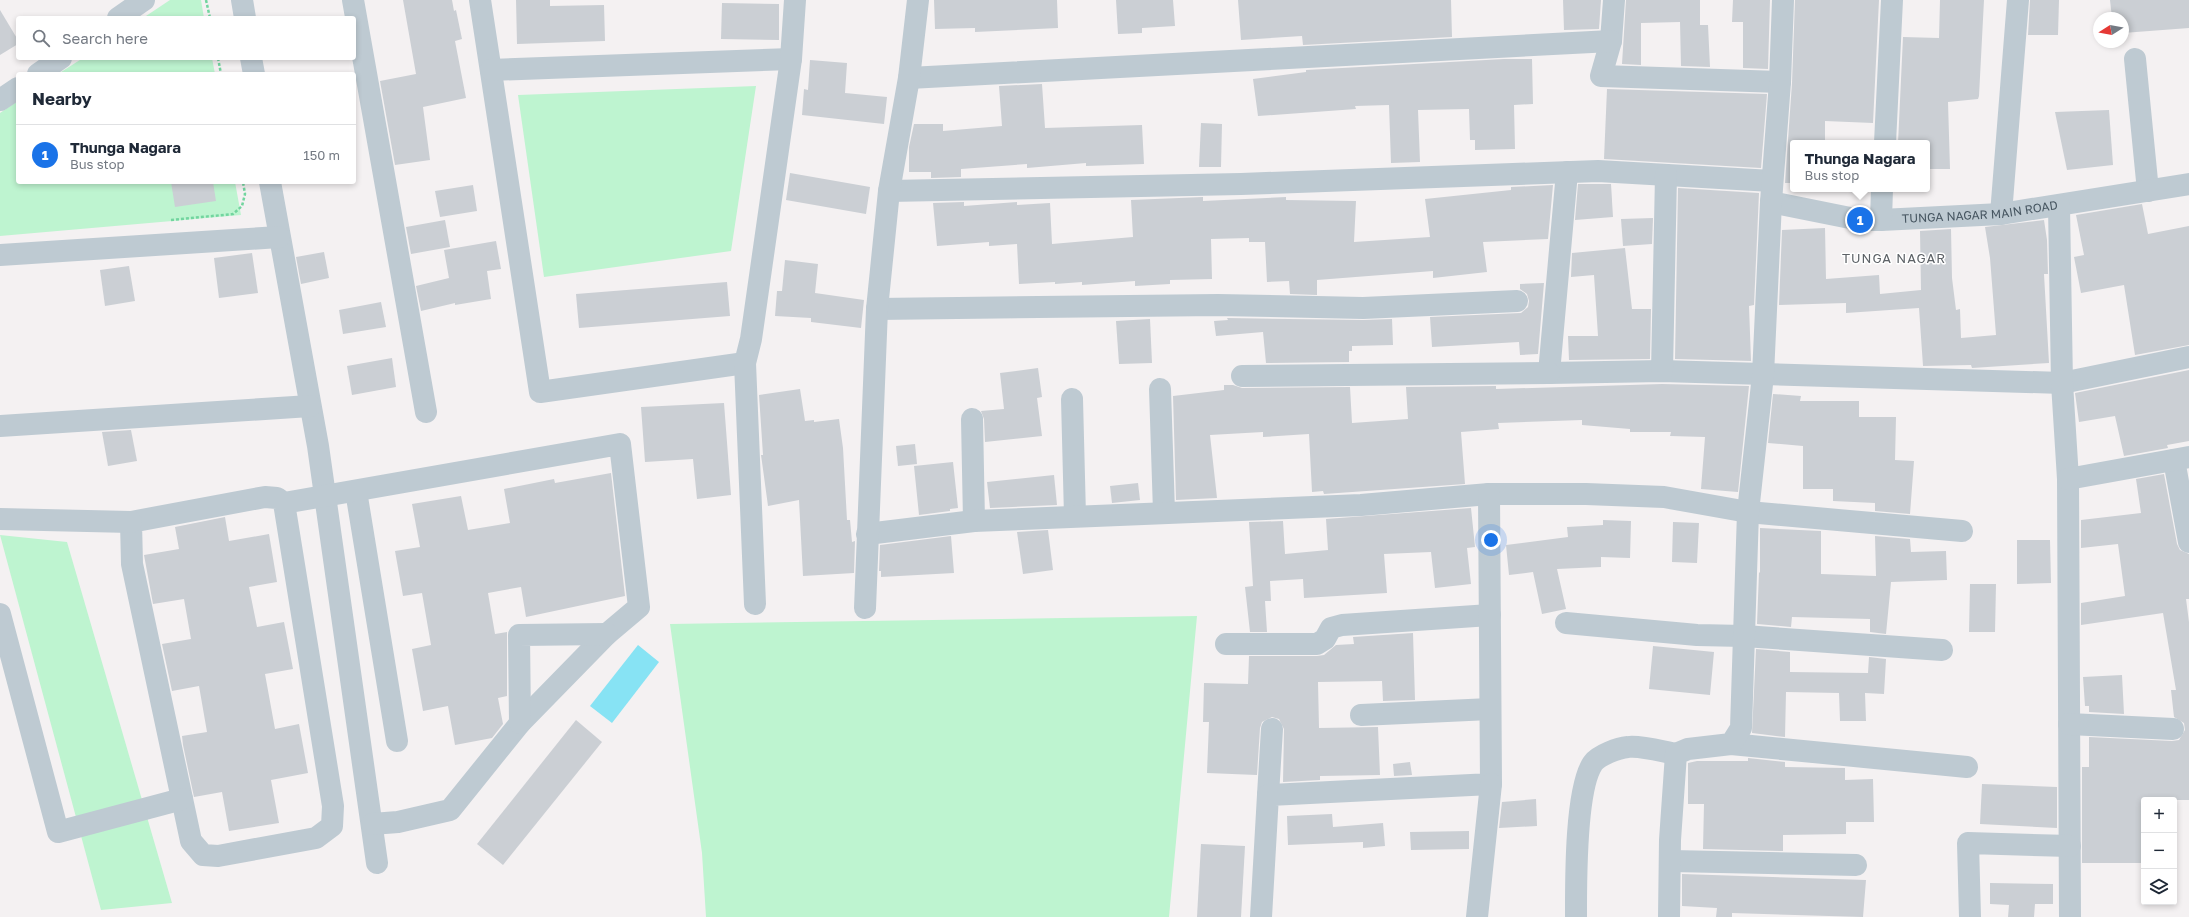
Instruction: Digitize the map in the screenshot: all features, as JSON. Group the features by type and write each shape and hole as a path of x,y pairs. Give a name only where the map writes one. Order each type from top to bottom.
{"street":[{"path":"121,16 144,0"},
{"path":"242,0 245,16"},
{"path":"353,0 356,16"},
{"path":"480,0 540,392 745,363"},
{"path":"755,604 745,363 751,340 791,59 795,0"},
{"path":"865,608 877,308 889,191 909,78 918,0"},
{"path":"1614,0 1611,41 1601,76 1780,82"},
{"path":"1731,744 1741,728 1748,512 1763,375 1772,192 1780,82 1783,0"},
{"path":"1885,140 1892,0"},
{"path":"2001,214 2018,0"},
{"path":"356,17 426,412"},
{"path":"909,78 1611,41"},
{"path":"491,70 791,59"},
{"path":"2135,59 2148,191"},
{"path":"41,72 58,60"},
{"path":"251,60 254,72"},
{"path":"0,100 16,89"},
{"name":"TUNGA NAGAR MAIN ROAD","path":"889,191 1241,184 1598,171 1666,175 1772,192 1860,220 1881,220 2001,214 2059,206 2189,184"},
{"path":"1549,373 1567,172"},
{"path":"1662,371 1666,175"},
{"path":"270,184 310,406 377,863"},
{"path":"1881,220 1882,192"},
{"path":"2059,206 2062,383 2068,479 2070,917"},
{"path":"0,255 279,237"},
{"path":"877,308 1210,305 1363,308 1517,301"},
{"path":"1242,376 1662,371 2062,383 2189,357"},
{"path":"1160,389 1164,512"},
{"path":"1072,399 1075,516"},
{"path":"0,426 310,406"},
{"path":"972,419 974,521"},
{"path":"284,504 620,444 639,607 607,634 520,723 450,810 398,822 372,824"},
{"path":"2068,479 2181,458 2189,542"},
{"path":"356,491 396,741"},
{"path":"867,534 974,521 1361,505 1489,494 1586,494 1664,497 1748,512 1962,531"},
{"path":"1477,917 1491,784 1489,494"},
{"path":"0,519 131,522 264,497 277,498 284,504 333,806 332,826 316,838 218,856 203,855 191,841 132,564 131,522"},
{"path":"0,614 58,832 182,799"},
{"path":"1226,644 1317,644 1325,639 1331,628 1342,625 1490,615"},
{"path":"1566,623 1697,635 1744,636 1942,650"},
{"path":"520,723 519,634 607,634"},
{"path":"1361,715 1490,709"},
{"path":"2069,724 2173,729"},
{"path":"1261,917 1272,730"},
{"path":"1576,917 1576,866 1585,785 1593,763 1610,752 1630,747 1676,754 1688,749 1731,744 1967,767"},
{"path":"1669,917 1676,754"},
{"path":"1268,795 1491,784"},
{"path":"1970,917 1968,843 2070,846"},
{"path":"1671,860 1856,865"}],"path":[{"path":"206,0 210,16"},
{"path":"218,60 221,72"},
{"path":"170,220 233,214 242,206 245,194 243,184"}],"green space":[{"path":"170,0 201,0 204,16 146,16"},
{"path":"80,60 212,60 215,72 61,72"},
{"path":"756,86 731,251 544,277 518,95"},
{"path":"16,102 16,184 235,184 241,215 0,236 0,113"},
{"path":"0,535 67,542 172,903 101,910"},
{"path":"1197,616 1169,917 706,917 702,853 670,624"}],"water":[{"path":"638,645 659,662 612,723 590,706"}],"building":[{"path":"403,0 452,0 454,11 456,10 462,39 455,41 466,98 423,107 430,160 395,165 380,81 416,74"},
{"path":"516,0 550,0 550,6 604,5 605,41 517,44"},
{"path":"934,0 1057,0 1058,28 975,32 975,28 935,29"},
{"path":"1116,0 1173,0 1175,26 1142,28 1142,33 1118,34"},
{"path":"1238,0 1451,0 1452,37 1303,45 1302,36 1241,40"},
{"path":"1563,0 1601,0 1599,29 1564,30"},
{"path":"1626,0 1700,0 1700,25 1708,25 1710,67 1681,66 1680,22 1641,23 1641,65 1622,64"},
{"path":"1733,0 1770,0 1768,69 1743,68 1743,22 1732,22"},
{"path":"1795,0 1879,0 1873,123 1825,121 1825,140 1790,140 1790,183 1785,183 1792,83"},
{"path":"1940,0 1984,0 1978,99 1948,102 1950,169 1930,169 1930,140 1898,140 1903,37 1939,38"},
{"path":"2030,0 2059,0 2058,35 2028,35"},
{"path":"2110,0 2189,0 2189,28 2129,33 2129,12 2111,12"},
{"path":"722,3 779,4 779,40 721,39"},
{"path":"0,10 16,37 16,45 0,55"},
{"path":"1504,59 1532,59 1533,104 1514,105 1515,149 1475,150 1475,140 1470,140 1469,109 1418,110 1420,162 1391,163 1389,105 1355,106 1356,109 1258,116 1253,79 1306,72 1306,70"},
{"path":"810,60 847,63 845,93 887,97 884,124 802,115 804,89 808,90"},
{"path":"1042,84 1045,128 1142,125 1144,164 1086,166 1086,163 1027,168 1027,164 961,169 961,177 931,178 931,172 909,172 909,147 914,124 943,124 943,131 1002,126 999,86"},
{"path":"1607,89 1767,94 1761,168 1604,159"},
{"path":"2109,110 2113,165 2067,170 2055,112"},
{"path":"1201,123 1222,124 1221,167 1199,167"},
{"path":"790,173 870,187 866,214 786,200"},
{"path":"171,184 213,184 216,201 175,207"},
{"path":"1578,184 1611,184 1613,217 1575,220"},
{"path":"473,185 477,211 440,217 435,191"},
{"path":"1553,185 1548,239 1483,242 1487,272 1433,278 1433,271 1317,280 1317,295 1290,294 1289,281 1267,282 1265,242 1249,242 1249,238 1211,239 1212,279 1170,280 1170,284 1135,286 1135,281 1082,285 1082,282 1019,284 1017,244 989,246 989,242 937,246 933,203 964,202 964,206 1017,202 1017,205 1050,203 1052,244 1133,237 1131,200 1203,197 1203,201 1286,197 1286,200 1356,201 1354,242 1430,237 1425,199 1511,190 1511,187"},
{"path":"1678,188 1759,193 1754,305 1749,306 1751,361 1675,359"},
{"path":"2142,204 2148,234 2189,226 2189,345 2135,355 2124,285 2081,293 2074,257 2084,255 2076,215"},
{"path":"1653,218 1652,244 1623,246 1621,219"},
{"path":"445,220 450,247 411,254 406,227"},
{"path":"2044,220 2047,240 2048,274 2044,274 2049,363 1972,368 1971,365 1923,366 1919,308 1846,313 1846,303 1779,305 1782,230 1825,228 1826,279 1879,275 1880,294 1921,290 1920,231 1951,229 1952,278 1956,310 1960,309 1961,338 1996,335 1990,258 1985,227"},
{"path":"496,241 501,269 487,271 491,299 455,305 455,303 421,311 416,286 449,278 444,250"},
{"path":"1625,248 1632,309 1651,309 1650,359 1569,360 1568,336 1598,336 1594,275 1571,277 1572,253"},
{"path":"324,252 329,278 301,284 296,257"},
{"path":"252,253 258,293 219,298 214,258"},
{"path":"785,260 818,264 815,293 864,300 861,328 811,322 811,318 775,316 777,291 782,291"},
{"path":"129,266 135,301 105,306 100,270"},
{"path":"727,282 730,316 579,328 576,294"},
{"path":"1544,283 1538,354 1520,355 1519,342 1432,347 1430,317 1521,313 1528,307 1529,301 1527,294 1520,289 1520,284"},
{"path":"381,302 386,327 343,334 339,310"},
{"path":"1227,318 1392,319 1393,345 1352,346 1352,351 1349,351 1349,362 1266,363 1263,332 1216,336 1214,321 1228,320"},
{"path":"1150,319 1152,363 1119,364 1116,321"},
{"path":"392,358 396,387 352,395 347,366"},
{"path":"1038,368 1042,397 1037,398 1042,436 985,442 984,419 981,411 1004,409 1000,373"},
{"path":"2189,370 2189,441 2167,445 2168,448 2124,456 2115,416 2079,422 2075,393"},
{"path":"1662,384 1749,386 1738,492 1701,489 1705,437 1670,436 1671,432 1630,432 1630,429 1582,425 1582,420 1498,423 1499,429 1461,432 1465,484 1324,494 1323,491 1312,492 1309,434 1263,437 1263,432 1210,435 1217,498 1176,500 1173,396 1224,390 1224,385 1233,385 1242,388 1350,387 1352,423 1408,419 1406,387 1496,386 1496,389"},
{"path":"800,389 805,421 814,420 814,422 839,419 843,448 847,520 850,520 852,542 855,541 854,573 803,576 799,500 768,506 761,455 763,455 759,395"},
{"path":"1773,394 1801,396 1800,401 1859,401 1859,417 1896,417 1895,460 1914,461 1910,514 1875,511 1875,503 1833,501 1833,489 1803,489 1803,446 1768,443"},
{"path":"724,403 731,495 697,499 693,459 645,462 641,407"},
{"path":"131,430 137,461 108,466 102,432"},
{"path":"915,444 917,464 898,466 896,446"},
{"path":"953,462 958,508 950,509 950,511 919,515 914,466"},
{"path":"611,473 625,596 526,617 521,587 488,593 495,634 507,632 507,696 498,698 503,724 492,738 455,745 448,706 423,711 412,649 431,645 422,593 403,596 395,551 420,547 412,504 461,496 468,530 510,523 504,489 554,479 555,483"},
{"path":"2164,474 2177,544 2180,550 2189,554 2189,599 2186,599 2189,622 2189,800 2177,800 2177,797 2141,797 2141,863 2082,863 2082,767 2089,767 2089,737 2172,741 2179,740 2185,730 2184,723 2174,717 2171,690 2176,690 2163,613 2081,625 2081,603 2125,596 2118,544 2081,548 2081,520 2141,513 2136,479"},
{"path":"1054,475 1057,505 990,508 987,482"},
{"path":"1138,483 1140,500 1112,503 1110,486"},
{"path":"1471,508 1475,547 1467,548 1471,584 1435,588 1431,552 1384,554 1387,593 1304,598 1303,579 1270,581 1271,601 1265,601 1267,632 1250,632 1245,587 1253,586 1249,522 1283,521 1285,554 1328,550 1326,519"},
{"path":"225,517 229,541 269,534 277,582 249,587 257,627 284,622 293,669 265,674 275,729 299,724 308,773 271,780 279,823 229,831 222,792 194,797 182,736 207,732 199,686 172,691 162,644 191,639 184,599 153,604 144,555 179,549 175,527"},
{"path":"1603,520 1631,521 1630,558 1601,557 1601,567 1557,569 1566,609 1542,614 1533,572 1509,575 1506,545 1568,537 1567,527 1603,525"},
{"path":"1673,522 1699,523 1697,563 1672,562"},
{"path":"1760,528 1821,531 1821,574 1876,576 1875,536 1910,539 1911,552 1946,551 1947,580 1891,582 1886,634 1870,632 1870,619 1792,617 1791,627 1757,624 1759,572 1760,573"},
{"path":"1048,530 1053,570 1023,574 1017,532"},
{"path":"951,536 954,573 881,577 881,571 879,571 880,545"},
{"path":"2017,540 2050,540 2051,583 2017,584"},
{"path":"1970,584 1996,584 1995,632 1969,632"},
{"path":"1413,633 1415,700 1383,701 1382,681 1318,682 1319,728 1378,727 1380,775 1320,776 1320,780 1283,782 1284,729 1279,719 1272,717 1262,722 1260,728 1257,775 1207,773 1209,722 1203,722 1204,683 1248,684 1249,656 1317,656 1324,655 1336,645 1354,644 1353,637"},
{"path":"1653,646 1714,652 1710,695 1649,689"},
{"path":"1756,649 1790,652 1790,672 1868,673 1869,657 1886,659 1884,694 1865,693 1866,721 1840,721 1839,693 1786,692 1785,737 1752,733"},
{"path":"2122,675 2124,714 2089,712 2089,706 2085,706 2083,677"},
{"path":"576,720 602,742 503,865 477,844"},
{"path":"1748,758 1785,762 1785,767 1845,768 1845,780 1873,779 1874,822 1846,822 1846,834 1783,835 1783,851 1703,849 1704,804 1688,804 1688,763 1697,761 1748,761"},
{"path":"1410,762 1412,775 1394,776 1393,764"},
{"path":"1982,784 2057,787 2057,828 1980,824"},
{"path":"1536,799 1537,826 1499,828 1502,802"},
{"path":"1332,814 1333,827 1383,823 1385,846 1363,848 1363,842 1288,845 1287,816"},
{"path":"1469,831 1469,849 1411,850 1410,832"},
{"path":"1201,844 1245,846 1241,917 1197,917"},
{"path":"1682,874 1866,880 1863,917 1732,913 1732,917 1716,917 1717,908 1682,906"},
{"path":"1990,883 2053,884 2053,904 2035,904 2034,917 2008,917 2009,905 1990,904"}],"place":[{"name":"Thunga Nagara","path":"1860,220"}],"district":[{"name":"TUNGA NAGAR","path":"1894,258"}]}
